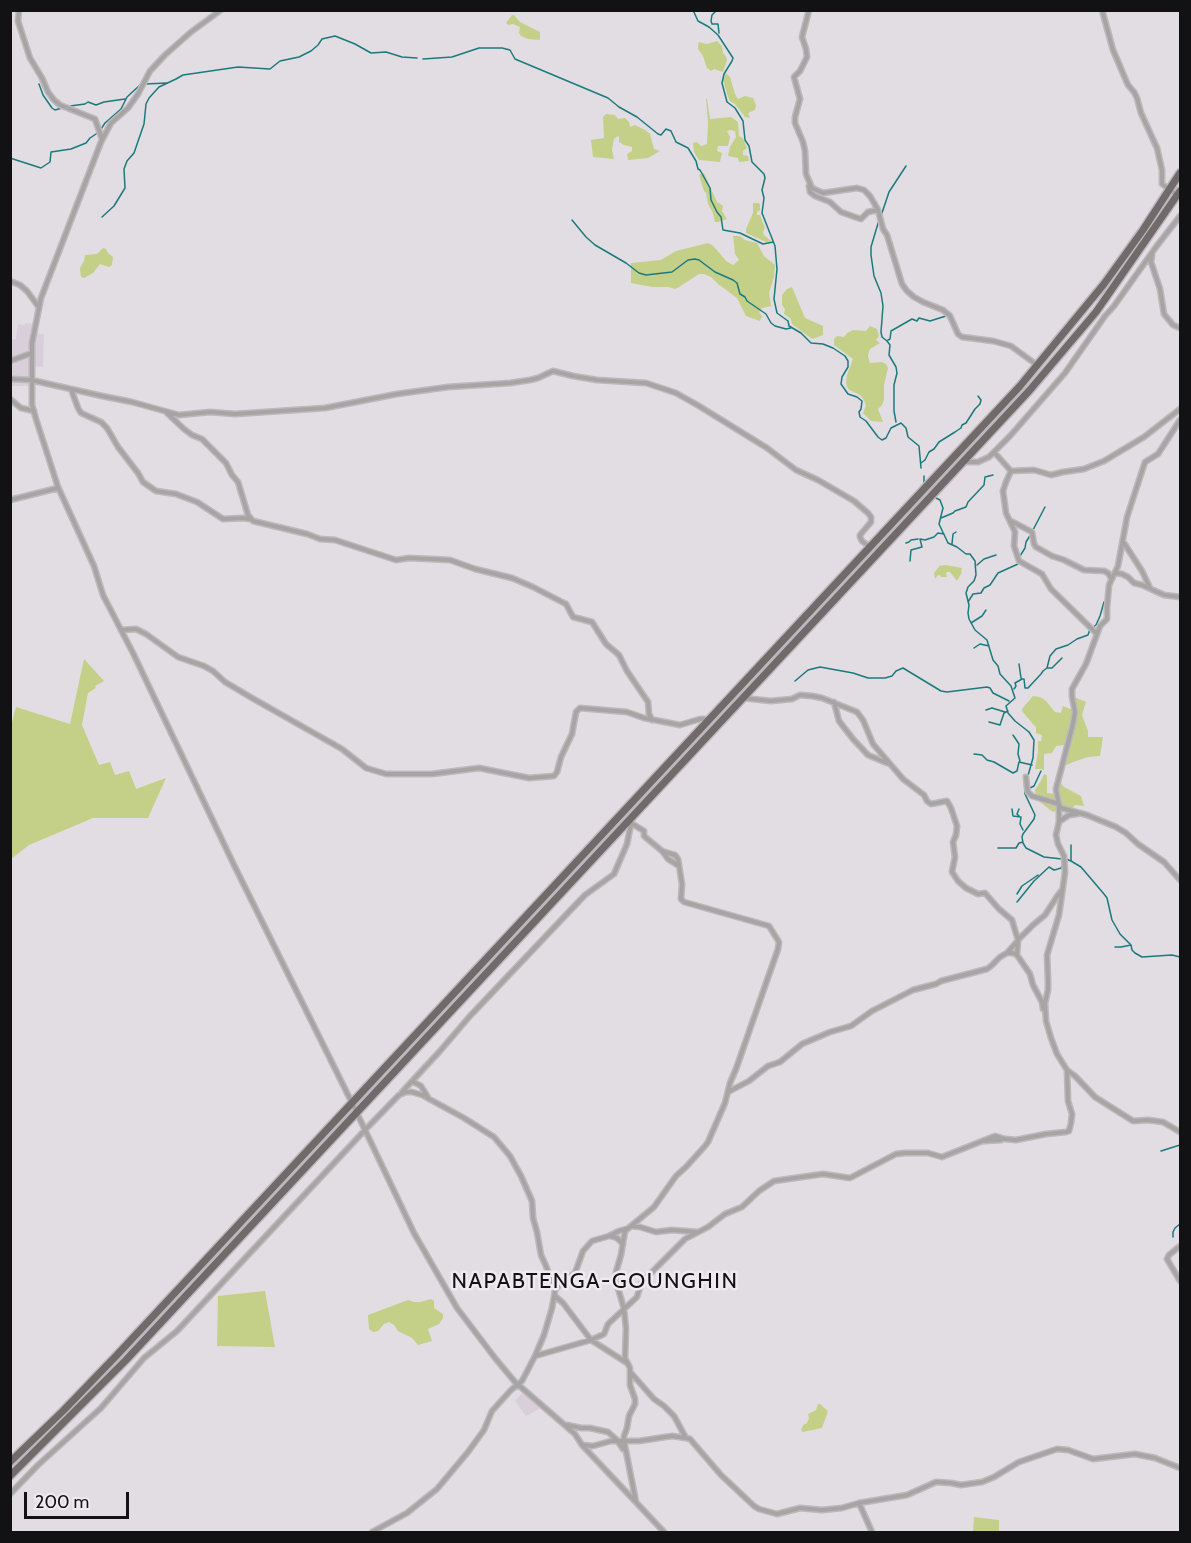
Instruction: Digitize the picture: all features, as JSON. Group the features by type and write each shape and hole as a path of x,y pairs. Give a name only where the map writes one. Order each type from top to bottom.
{"highway":[{"path":"10,1462 109,1363 1037,366 1104,284 1180,173"},
{"path":"10,1476 126,1360 1029,391 1096,312 1180,194"}],"street":[{"path":"19,10 18,21 30,58 48,92 60,105 95,119 102,140"},
{"path":"221,10 191,32 150,71 138,94 128,108 111,123 102,140 50,272 39,307 32,353 32,405 58,488 94,566 103,595 414,1233 457,1308 495,1358 518,1384 575,1434 582,1445 664,1533"},
{"path":"809,10 802,37 807,57 794,77 800,99 795,123 805,151 805,168 810,192 830,202 841,212 861,219 868,212 878,210"},
{"path":"1102,10 1113,50 1128,85 1134,92 1157,148 1162,170 1162,184 1180,194"},
{"path":"808,182 812,188 823,193 861,189 870,196 878,210 902,284 907,291 914,297 944,309 962,337 1011,346 1037,366"},
{"path":"964,462 978,462 989,457 1010,436 1065,373 1180,216"},
{"path":"1153,252 1151,258 1164,314 1173,325 1180,328"},
{"path":"10,281 27,291 39,307"},
{"path":"10,353 13,360 32,353"},
{"path":"10,379 31,380 132,402 179,415 326,408 438,388 530,380 553,371 597,380 646,383 676,393 699,406 767,448 796,470 854,501 871,517 871,522 860,535 862,541 870,547"},
{"path":"71,389 81,413 107,428 143,482 156,491 176,494 197,502 223,519 251,519 320,539 335,540 396,560 409,558 450,560 534,586 566,604 573,617 589,621 596,626 606,644 619,655 648,702 652,720"},
{"path":"10,399 21,408 34,411"},
{"path":"1011,471 1034,470 1051,475 1084,469 1104,461 1144,437 1180,409"},
{"path":"167,412 184,429 202,439 226,463 238,482 251,519"},
{"path":"1046,1020 1047,955 1059,915 1065,862 1056,836 1059,805 1056,789 1075,712 1072,689 1086,664 1100,626 1107,619 1108,590 1118,566 1127,517 1145,462 1158,454 1180,420"},
{"path":"994,452 1011,471"},
{"path":"1011,471 1003,491 1006,513 1015,532 1014,546 1019,561 1041,574 1052,589 1097,635"},
{"path":"10,500 58,488"},
{"path":"1009,519 1032,532 1036,547 1084,570 1104,571 1111,579"},
{"path":"1123,541 1142,571 1150,589"},
{"path":"1115,573 1122,574 1134,583 1168,596 1180,597"},
{"path":"121,630 136,629 146,634 178,657 213,671 252,698 342,749 366,768 386,774 432,774 479,768 529,778 554,776 572,734 578,709 627,712 652,720 680,725 700,719 709,719"},
{"path":"743,698 792,699 800,695 822,698 857,712 869,731 873,744 903,779 924,795 931,804 947,801 957,826 953,842 955,856 952,872 966,888 978,894 985,893 1012,920 1018,940 1017,956"},
{"path":"834,702 839,721 853,739 868,755 890,765"},
{"path":"1026,777 1028,792 1032,796 1116,826 1164,862 1180,880"},
{"path":"1059,822 1069,815 1079,813"},
{"path":"372,1533 407,1513 437,1489 468,1452 484,1430 492,1411 511,1390 522,1382 544,1335 554,1293 557,1287 575,1273 589,1243 626,1229 654,1207 676,1176 705,1146 721,1112 779,942 769,926 684,902 681,899 682,884 678,859 675,855 662,851 644,836 644,831 631,820"},
{"path":"10,1494 38,1465 101,1408 144,1359 177,1331 585,895 614,874 627,844 631,820"},
{"path":"1007,954 1018,940 1045,915 1063,890"},
{"path":"728,1092 749,1081 768,1066 780,1062 802,1044 851,1026 872,1011 913,990 987,969 1000,957 1013,953 1030,974 1042,1002 1057,1054 1067,1070 1095,1097 1133,1121 1163,1122 1180,1132"},
{"path":"535,1356 604,1334 608,1324 637,1297 641,1284 646,1278 685,1239 708,1227 725,1214 740,1209 759,1191 774,1181 823,1174 850,1178 896,1155 905,1153 928,1153 942,1157 995,1136 1016,1140 1069,1131 1072,1114 1068,1101 1067,1070"},
{"path":"412,1081 421,1086 429,1099"},
{"path":"399,1095 412,1092 429,1099 494,1137 510,1156 532,1201 533,1218 541,1255 554,1293 591,1340 627,1363"},
{"path":"631,1226 656,1232 672,1230 698,1232"},
{"path":"626,1229 616,1272 616,1281 624,1309 625,1358 636,1380 674,1416 686,1438"},
{"path":"609,1236 617,1238 623,1244"},
{"path":"1180,1246 1167,1259 1180,1281"},
{"path":"630,1372 630,1385 635,1404 629,1416 624,1440 636,1503"},
{"path":"565,1424 608,1432 625,1452"},
{"path":"582,1445 593,1446 617,1440 639,1441 672,1436 690,1439 740,1494 759,1509 777,1514 800,1508 822,1510 842,1508 907,1496 936,1482 962,1485 982,1482 1019,1462 1057,1449 1068,1450 1093,1459 1135,1454 1155,1458 1180,1468"},
{"path":"860,1503 872,1533"}],"shaded area":[{"path":"25,323 35,324 34,333 44,334 43,367 32,366 31,386 11,386 10,340 16,339 18,324 25,325"},
{"path":"525,1390 543,1407 526,1416 515,1401"}],"green space":[{"path":"512,15 520,22 540,32 540,40 521,36 520,27 513,24 508,25 506,23"},
{"path":"717,41 722,46 727,60 723,72 714,69 711,71 707,68 698,49 699,42 707,44"},
{"path":"726,73 730,77 738,99 745,96 753,98 756,105 755,110 748,113 750,118 745,117 730,101 723,80"},
{"path":"706,99 710,119 731,117 738,122 739,136 743,138 747,148 743,151 743,155 748,156 749,161 739,162 738,158 728,156 736,137 735,131 730,130 727,131 730,137 728,146 718,146 717,151 722,153 720,162 699,160 694,152 693,143 697,142 701,146 707,144"},
{"path":"606,114 615,115 618,119 625,118 630,127 635,125 645,130 650,134 654,149 660,151 648,158 628,160 627,154 632,151 632,147 619,142 618,136 614,139 612,150 614,159 593,157 591,140 604,138 603,117"},
{"path":"704,173 717,202 723,206 722,211 727,219 715,222 699,175"},
{"path":"753,203 760,204 757,215 760,215 765,228 764,235 771,241 766,242 746,233 753,213"},
{"path":"733,236 740,236 757,243 764,256 775,265 769,293 771,306 762,308 759,312 762,316 760,321 746,316 737,298 704,274 699,274 675,289 631,283 631,263 661,260 676,251 708,243 733,265 739,260 735,254"},
{"path":"103,248 113,257 112,265 109,267 100,264 93,273 84,278 81,277 80,268 85,255 97,254"},
{"path":"792,287 805,318 823,326 823,335 812,339 792,324 791,319 784,314 782,295"},
{"path":"870,326 877,329 879,336 876,340 880,343 870,349 868,355 870,363 882,362 888,368 884,385 884,400 878,409 883,422 871,421 863,413 866,406 864,400 860,395 848,389 846,384 853,359 834,345 834,339 837,336 844,337 853,330 866,331"},
{"path":"939,566 962,568 957,581 950,572 946,573 947,577 938,575 935,579 934,573"},
{"path":"84,659 104,681 88,693 82,725 99,765 110,762 115,775 129,771 136,789 166,778 148,818 93,818 29,845 11,859 10,730 16,707 70,724"},
{"path":"1033,696 1040,697 1055,712 1061,713 1063,706 1075,711 1072,696 1086,702 1082,715 1088,737 1103,737 1100,756 1088,757 1062,767 1059,776 1064,787 1081,796 1084,806 1075,805 1072,808 1053,812 1036,799 1035,790 1044,774 1047,775 1047,793 1057,794 1056,779 1065,745 1056,746 1052,753 1044,754 1044,770 1035,769 1038,741 1041,741 1042,735 1036,733 1036,727 1022,711"},
{"path":"265,1291 275,1347 217,1346 218,1296"},
{"path":"431,1299 434,1301 434,1308 443,1314 439,1324 428,1329 432,1341 418,1345 389,1322 378,1331 373,1332 369,1329 368,1315 408,1300 420,1302"},
{"path":"818,1404 828,1411 822,1428 803,1432 801,1430 807,1423 808,1414 816,1410"},
{"path":"974,1517 999,1520 999,1532 973,1532"}],"waterway":[{"path":"693,10 698,21 718,35 733,58 722,83 727,102 735,108 743,121 745,140 749,146 752,162 765,178 762,190 764,198 762,213 775,246 777,269 774,299 777,313 788,321 789,326 811,343 823,344 845,356 848,367 841,384 848,394 862,401 860,417 882,440 886,438 891,428 901,423 906,428 908,437 919,446 921,468"},
{"path":"717,10 712,15 711,21 712,24 718,24 719,33"},
{"path":"102,217 114,206 125,188 124,169 134,153 144,124 146,104 159,87 183,75 238,67 270,69 280,61 299,57 311,51 322,39 335,36 371,53 386,52 402,57 417,58"},
{"path":"423,59 452,57 479,48 502,48 510,50 515,59 608,98 658,134 661,135 666,129 671,131 676,142 688,148 710,188 711,200 721,217 723,230 740,233 763,244 773,242"},
{"path":"145,84 167,83"},
{"path":"39,84 52,108 55,110 62,108"},
{"path":"10,158 41,168 50,162 51,152 71,149 86,143 121,109 127,97 140,85"},
{"path":"70,106 88,102 96,105 125,99"},
{"path":"881,216 889,192 906,166"},
{"path":"572,220 595,245 639,273 646,275 672,272 688,260 699,260 715,272 737,283 740,294 766,314 775,326 791,328"},
{"path":"879,220 871,255 874,276 881,293 883,306 882,337 890,345 889,355 897,373 894,385 896,422"},
{"path":"888,340 891,331 912,319 930,321 946,316"},
{"path":"921,463 939,442 966,423 980,404 981,400 978,396"},
{"path":"941,518 966,507 984,485 985,477 993,475"},
{"path":"924,476 924,484"},
{"path":"936,498 940,500 943,508 939,524 948,543 970,554 975,561 976,575 966,593 969,619 975,630 987,640 1000,674 1011,686 1015,698 1006,706 1008,713 1029,732 1034,740 1033,758 1027,779"},
{"path":"1033,530 1045,507"},
{"path":"952,544 953,534 956,532"},
{"path":"910,561 911,550 922,547 920,539 925,540 938,533 944,534"},
{"path":"1020,556 1031,534"},
{"path":"906,543 918,539"},
{"path":"977,565 984,559 996,555"},
{"path":"968,602 973,594 981,593 990,585 998,573 1018,564 1019,561"},
{"path":"1014,689 1015,683 1022,679 1024,679 1025,688 1028,688 1047,668 1050,656 1056,649 1088,635 1090,629 1096,625 1104,602"},
{"path":"971,623 982,616 986,610"},
{"path":"974,648 980,644 989,646"},
{"path":"1047,668 1052,668 1062,658"},
{"path":"1019,664 1021,678"},
{"path":"795,681 808,670 820,667 868,678 885,678 903,668 941,691 987,687 993,693 1009,701"},
{"path":"986,710 992,708 1005,712"},
{"path":"989,722 1000,725 1004,713 1008,711"},
{"path":"1013,735 1019,744 1020,761"},
{"path":"974,754 982,755 987,760 1013,773 1017,771 1019,762 1032,765"},
{"path":"1028,789 1034,786 1041,771"},
{"path":"1025,789 1035,815 1023,834 1023,843 1026,848 1044,857 1062,859"},
{"path":"1012,809 1013,816 1021,817 1020,824 1023,830"},
{"path":"1019,809 1017,814 1019,816"},
{"path":"998,848 1016,848 1019,843 1023,842"},
{"path":"1071,845 1071,861"},
{"path":"1066,859 1081,867 1107,898 1112,920 1135,953 1142,957 1172,955 1180,957"},
{"path":"1017,902 1049,867 1054,870 1061,868 1063,864"},
{"path":"1017,894 1022,886 1038,875"},
{"path":"1115,947 1131,945"},
{"path":"1161,1151 1180,1145"},
{"path":"1173,1237 1175,1228 1180,1224"}],"district":[{"name":"NAPABTENGA-GOUNGHIN","path":"595,1282"}]}
